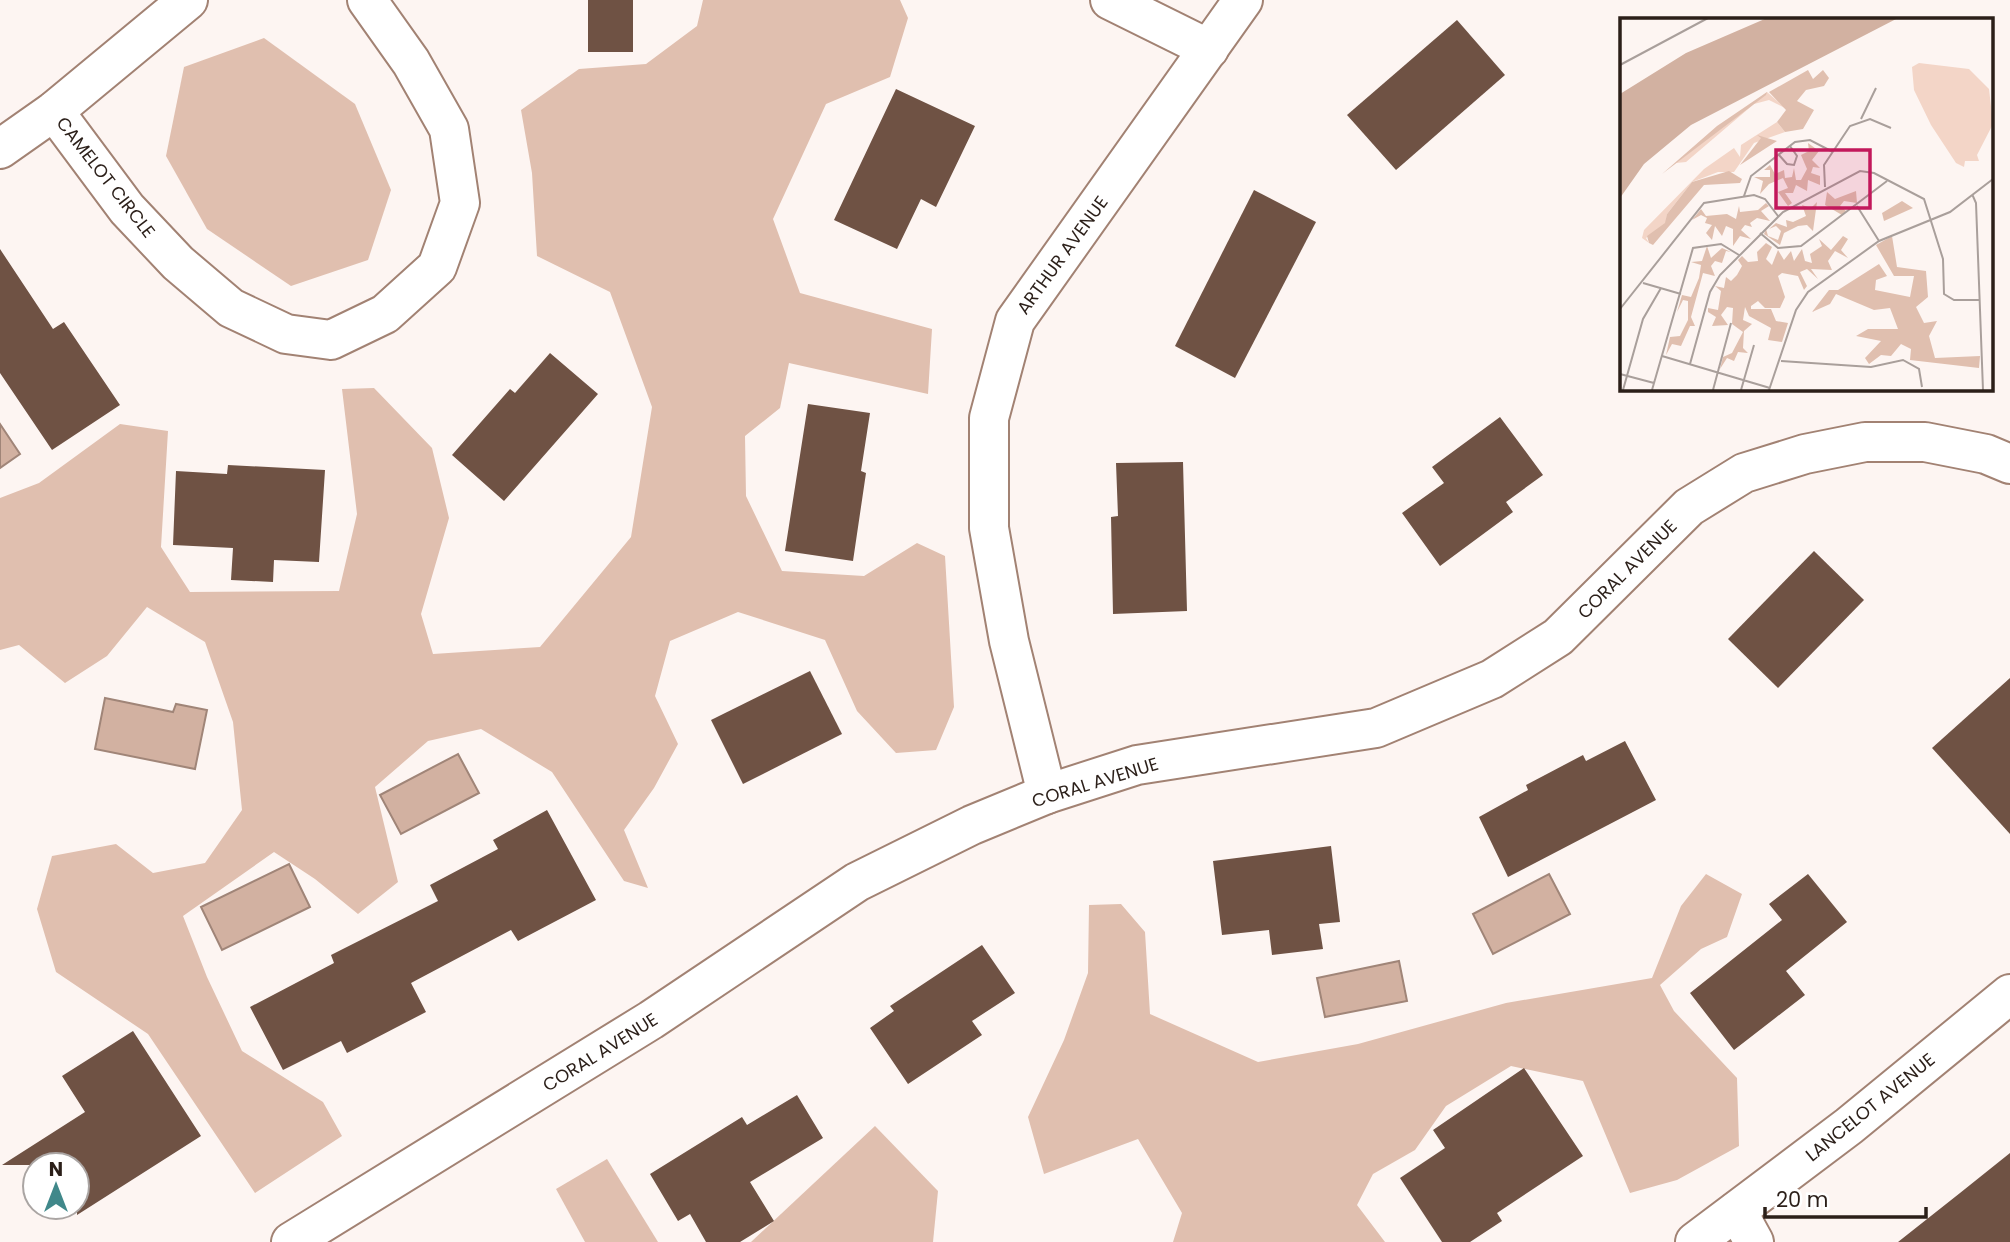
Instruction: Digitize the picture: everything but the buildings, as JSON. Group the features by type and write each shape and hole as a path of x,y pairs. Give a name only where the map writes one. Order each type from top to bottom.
{"street":[{"path":"0,149 54,111 188,0"},
{"name":"CAMELOT CIRCLE","path":"54,111 127,209 178,263 231,309 286,334 331,340 385,314 437,267 460,204 449,129 411,62 367,0"},
{"path":"1110,0 1209,49"},
{"name":"ARTHUR AVENUE","path":"1047,794 1009,641 989,528 989,418 1015,321 1243,0"},
{"name":"CORAL AVENUE","path":"291,1242 651,1020 857,883 972,825 1047,794 1137,765 1376,728 1492,679 1558,637 1689,507 1744,473 1805,454 1865,442 1925,442 1986,454 2010,464"},
{"name":"LANCELOT AVENUE","path":"1695,1242 1745,1226 1849,1126 2010,994"}],"shaded area":[{"path":"703,0 900,0 908,18 890,77 826,104 773,219 800,293 932,329 928,394 789,363 780,408 745,436 746,496 782,571 864,576 917,543 945,556 954,707 936,750 896,753 857,711 825,640 738,612 670,641 655,696 678,744 654,788 624,830 648,888 624,881 552,772 481,729 428,741 375,787 398,882 358,914 315,879 274,852 183,916 207,977 242,1051 323,1102 342,1136 255,1193 148,1034 56,972 37,909 52,856 116,844 153,873 205,863 242,810 233,722 205,642 147,607 107,656 65,683 19,645 0,650 0,498 39,483 120,424 168,431 161,547 190,592 339,591 357,514 342,389 374,388 432,448 449,518 421,614 433,654 540,647 631,537 652,407 610,292 537,256 532,173 521,110 579,69 646,64 697,26"},
{"path":"264,38 355,104 391,190 368,260 291,286 207,229 166,156 184,67"},
{"path":"0,424 20,454 0,468"},
{"path":"105,698 173,712 176,704 207,710 195,769 95,749"},
{"path":"458,754 479,793 401,834 380,795"},
{"path":"289,864 310,907 222,950 201,907"},
{"path":"1549,874 1570,914 1493,954 1473,914"},
{"path":"1706,874 1742,894 1727,937 1701,949 1660,985 1674,1011 1737,1078 1739,1146 1677,1180 1630,1193 1583,1081 1511,1066 1446,1106 1415,1150 1373,1174 1357,1205 1385,1242 1173,1242 1182,1213 1138,1139 1044,1174 1028,1117 1064,1040 1088,973 1089,905 1121,904 1145,932 1150,1014 1258,1062 1358,1044 1506,1003 1652,978 1681,906"},
{"path":"1399,961 1407,1001 1325,1017 1317,978"},
{"path":"875,1126 938,1191 933,1242 751,1242"},
{"path":"607,1159 658,1242 585,1242 556,1189"}]}
